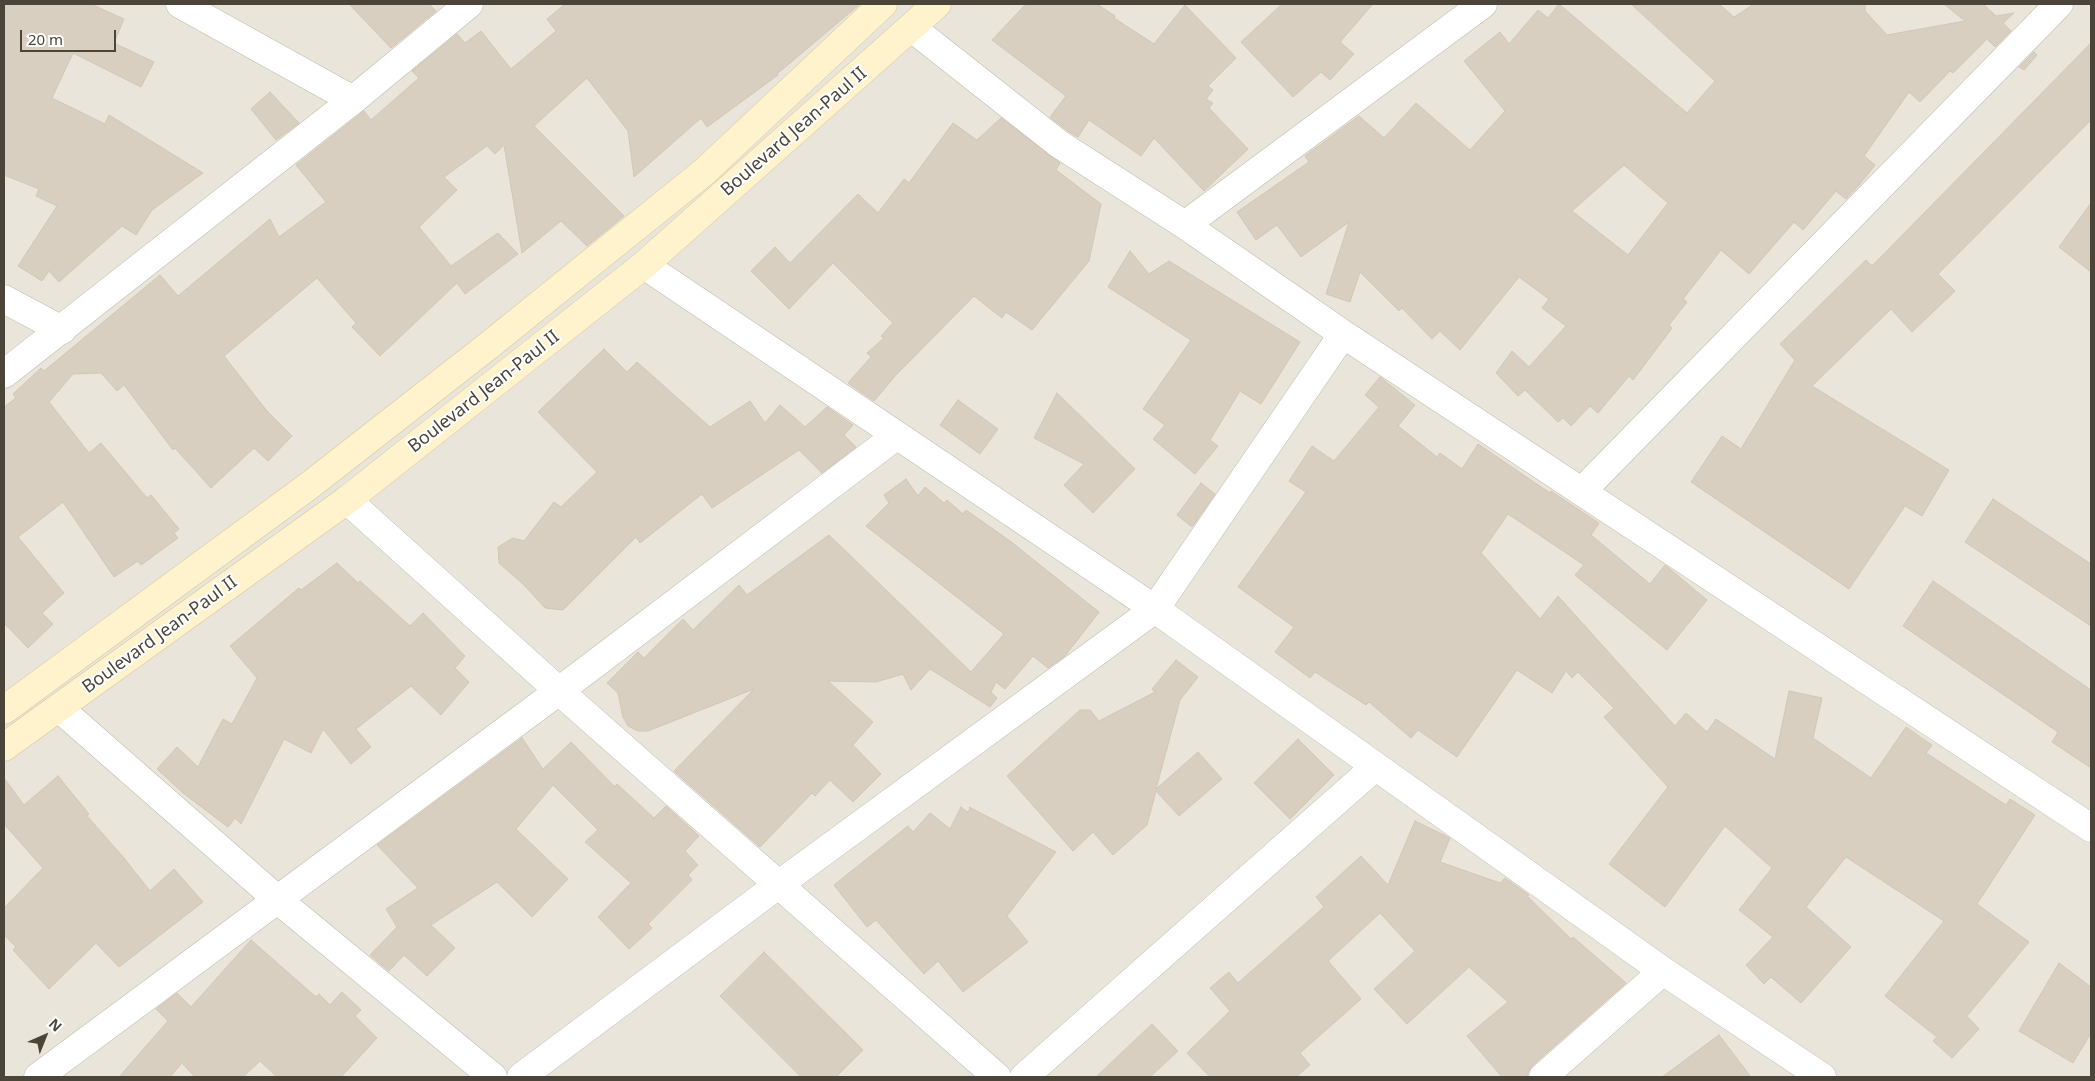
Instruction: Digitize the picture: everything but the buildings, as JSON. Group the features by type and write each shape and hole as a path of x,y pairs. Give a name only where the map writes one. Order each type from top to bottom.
{"main road":[{"name":"Boulevard Jean-Paul II","path":"4,710 310,484 488,346 704,172 883,4"},
{"name":"Boulevard Jean-Paul II","path":"4,747 347,500 644,265 937,4"}],"street":[{"path":"180,4 353,100"},
{"path":"4,374 353,100 469,4"},
{"path":"1185,225 1483,4"},
{"path":"1582,491 2059,4"},
{"path":"912,28 1058,144 1185,225 1344,334 2091,828"},
{"path":"644,265 1155,609 1663,971 1822,1077"},
{"path":"4,299 62,330"},
{"path":"521,1077 778,885 1155,609 1344,334"},
{"path":"38,1077 559,692 896,436"},
{"path":"347,500 559,692 997,1077"},
{"path":"59,708 278,900 493,1077"},
{"path":"1024,1077 1375,767"},
{"path":"1543,1077 1663,971"}],"shaded area":[{"path":"4,4 2091,4 2091,1077 4,1077"}]}
